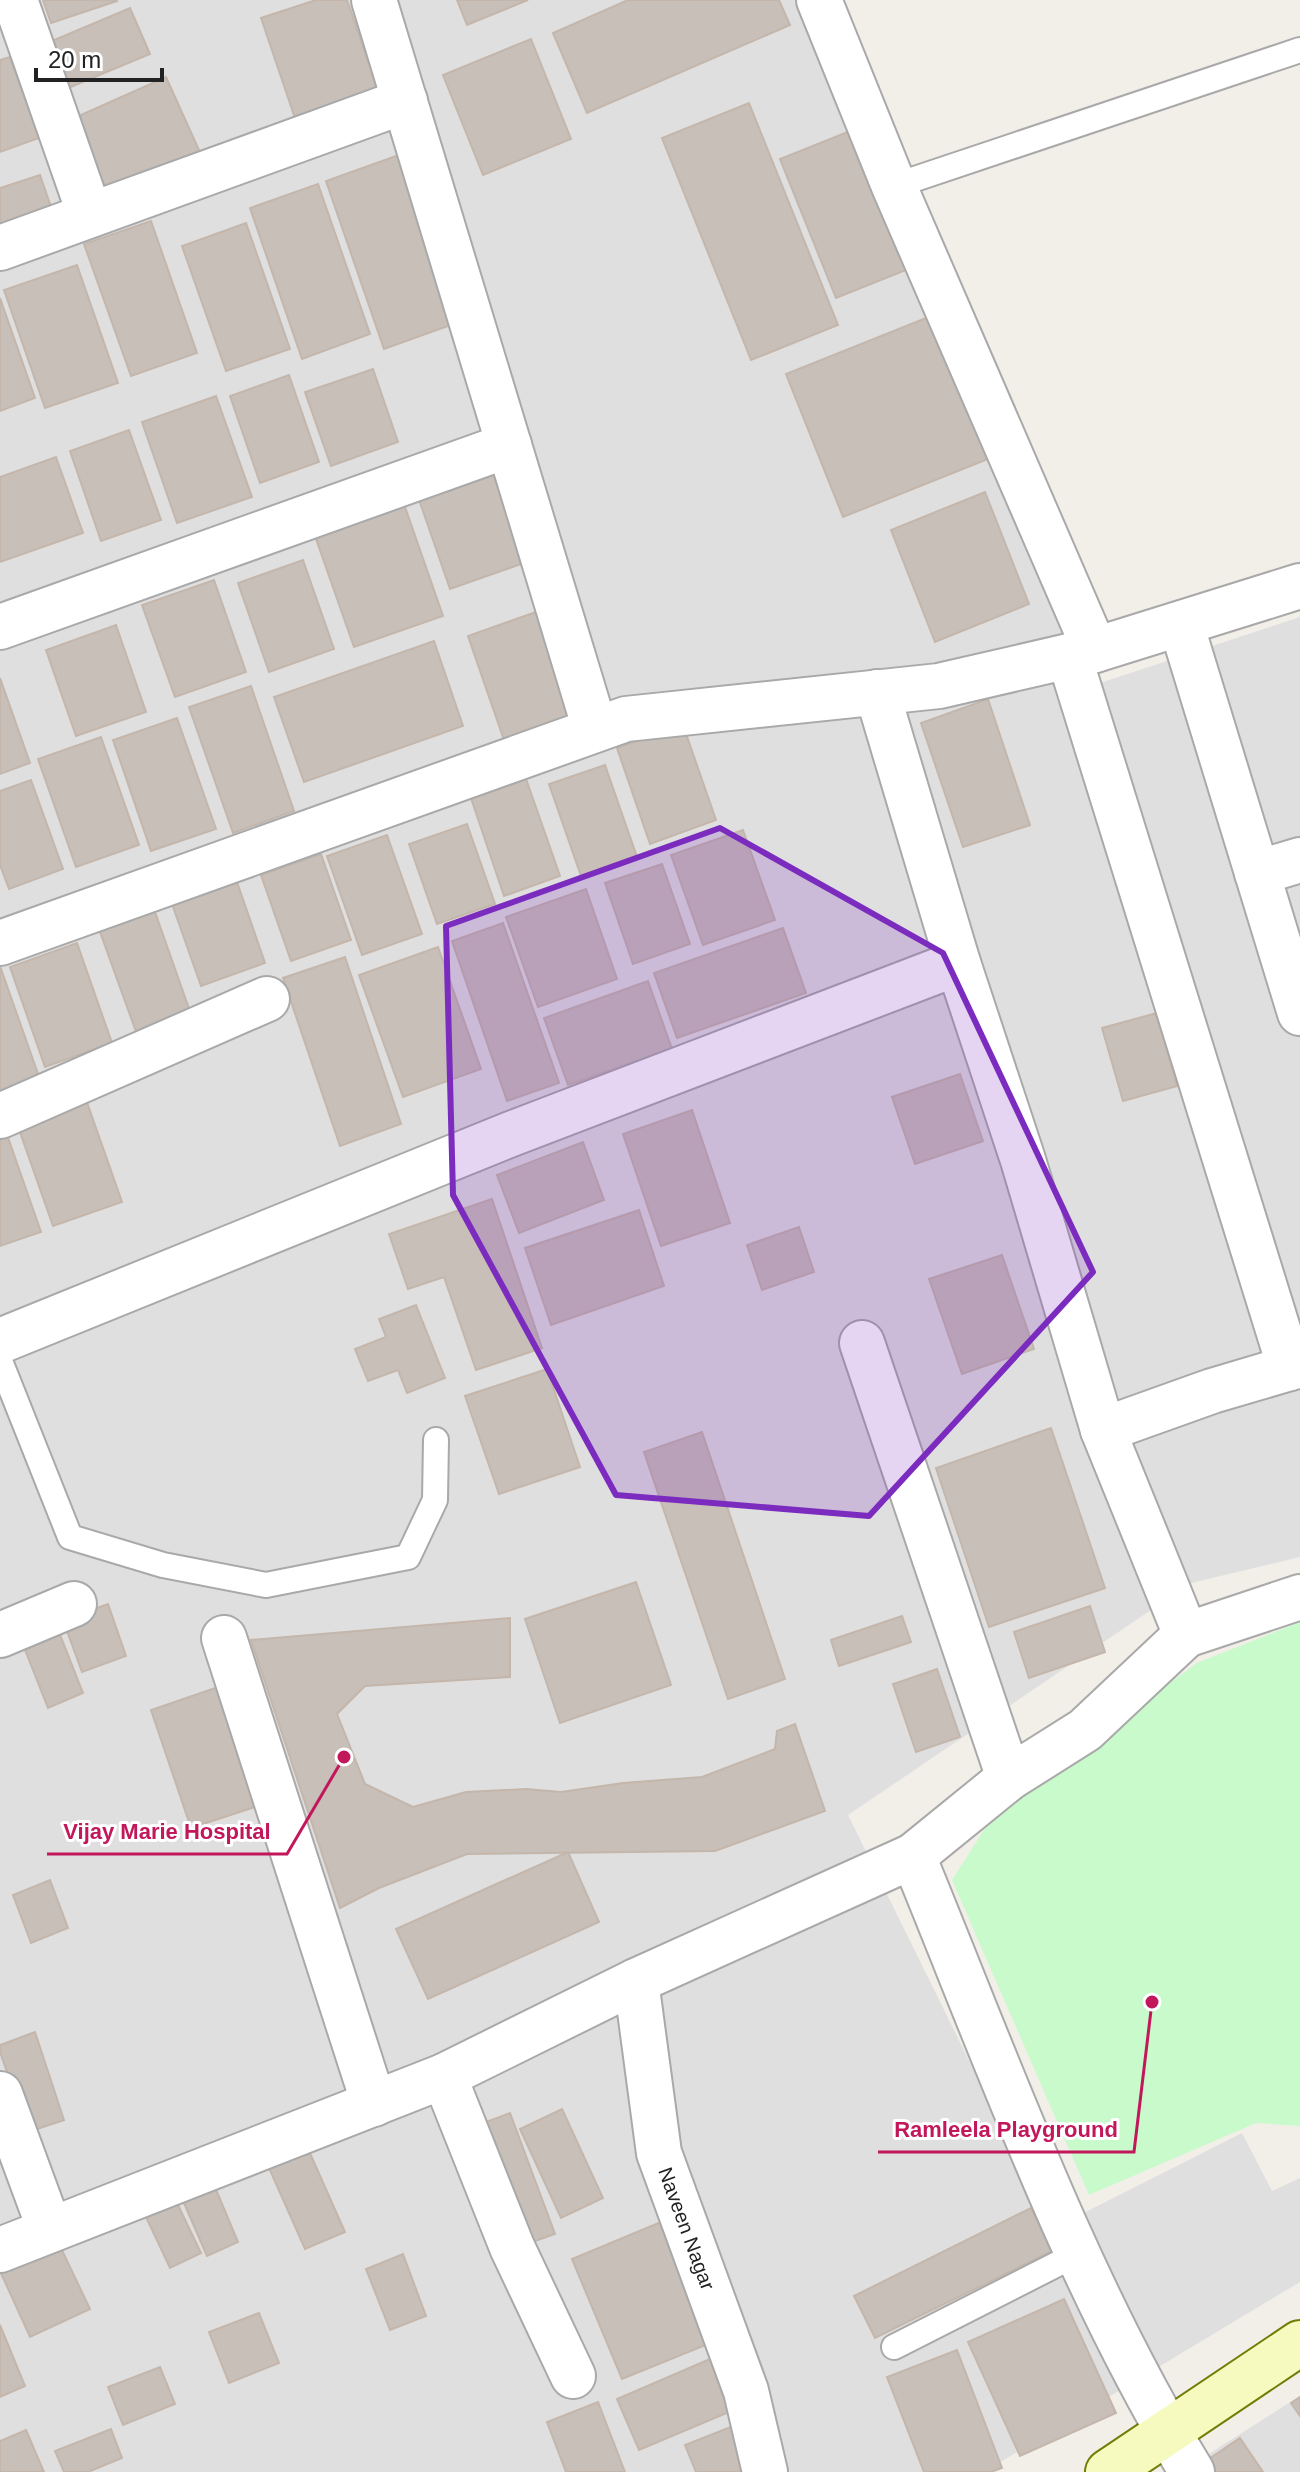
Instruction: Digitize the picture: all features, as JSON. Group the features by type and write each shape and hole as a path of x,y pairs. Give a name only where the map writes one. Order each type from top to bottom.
{"street":[{"path":"15,0 90,215"},
{"path":"374,0 595,729"},
{"path":"819,0 1082,653 1295,1366 1212,1391 1103,1430"},
{"path":"0,248 405,101"},
{"path":"0,627 509,445"},
{"path":"0,943 626,719 939,686 1082,653 1300,586"},
{"path":"1181,624 1300,1013"},
{"path":"877,692 958,963 1023,1160 1103,1430 1186,1635"},
{"path":"1257,873 1300,860"},
{"path":"0,1341 511,1134 958,963"},
{"path":"0,1116 267,999"},
{"path":"862,1343 1009,1778"},
{"path":"0,2250 444,2076 636,1981 913,1856 1009,1778 1085,1730 1186,1635 1300,1597"},
{"path":"0,1635 74,1604"},
{"path":"224,1638 374,2104"},
{"path":"913,1856 1077,2254 1167,2432 1192,2472"},
{"name":"Naveen Nagar","path":"636,1981 659,2153 746,2391 765,2472"},
{"path":"444,2076 512,2247 573,2376"},
{"path":"0,2094 50,2230"},
{"path":"1108,2472 1300,2343"}],"lane":[{"path":"894,186 1300,50"},
{"path":"0,1361 70,1537 163,1565 266,1585 408,1557 435,1500 436,1440"},
{"path":"894,2347 1077,2254"}],"highlighted area":[{"path":"720,828 943,953 1093,1272 869,1516 616,1495 453,1195 446,926"}],"shaded area":[{"path":"0,0 796,0 1094,685 1300,617 1300,1557 1191,1583 848,1815 1052,2229 1242,2133 1272,2191 1300,2178 1300,2282 984,2472 0,2472"},
{"path":"1300,2396 1300,2472 1216,2472 1207,2455"}],"green space":[{"path":"1300,1622 1300,2126 1256,2123 1089,2195 952,1880 996,1811 1197,1663"}],"building":[{"path":"43,0 116,0 117,1 51,23"},
{"path":"316,0 347,0 381,99 298,127 261,18"},
{"path":"457,0 528,0 467,25"},
{"path":"628,0 779,0 790,25 587,113 553,33"},
{"path":"130,8 150,54 66,89 47,43"},
{"path":"531,39 571,139 483,175 443,75"},
{"path":"10,57 39,138 0,152 0,60"},
{"path":"166,77 207,168 114,204 72,119"},
{"path":"749,103 838,325 751,360 662,138"},
{"path":"855,129 911,268 836,298 780,159"},
{"path":"407,152 465,320 384,349 326,181"},
{"path":"40,175 57,224 0,243 0,188"},
{"path":"318,184 370,334 302,359 250,208"},
{"path":"151,221 197,353 131,376 84,244"},
{"path":"246,223 290,349 226,371 182,246"},
{"path":"77,265 118,383 45,408 4,290"},
{"path":"0,298 35,398 0,411"},
{"path":"941,312 998,455 843,517 786,374"},
{"path":"373,369 398,442 331,466 305,392"},
{"path":"289,375 319,462 260,483 230,396"},
{"path":"216,396 252,497 177,523 142,422"},
{"path":"129,430 161,520 101,541 70,451"},
{"path":"56,457 83,533 0,562 0,477"},
{"path":"490,465 524,563 450,589 416,491"},
{"path":"985,492 1029,604 935,642 891,530"},
{"path":"404,504 443,616 354,647 315,536"},
{"path":"303,560 334,649 269,672 238,583"},
{"path":"214,580 246,672 175,697 142,605"},
{"path":"550,607 587,714 505,743 468,636"},
{"path":"116,625 146,712 76,736 46,650"},
{"path":"434,641 463,726 304,782 274,697"},
{"path":"0,678 30,763 0,774"},
{"path":"251,686 294,811 233,833 189,707"},
{"path":"988,699 1030,825 963,847 921,723"},
{"path":"177,718 216,829 151,851 113,740"},
{"path":"683,725 716,820 650,844 617,748"},
{"path":"101,737 139,845 76,867 38,759"},
{"path":"605,765 637,857 581,876 549,784"},
{"path":"525,776 560,876 504,896 470,795"},
{"path":"31,780 63,869 9,889 0,865 0,791"},
{"path":"467,824 495,904 437,924 409,844"},
{"path":"743,830 775,920 703,945 671,855"},
{"path":"387,835 422,934 362,955 327,856"},
{"path":"321,854 351,940 291,961 261,875"},
{"path":"662,864 690,944 633,964 605,883"},
{"path":"236,879 265,963 201,986 171,901"},
{"path":"586,889 617,979 538,1007 506,917"},
{"path":"154,909 193,1020 139,1040 99,929"},
{"path":"503,923 559,1083 507,1101 452,941"},
{"path":"783,928 806,993 677,1038 654,973"},
{"path":"77,943 112,1043 45,1067 10,967"},
{"path":"438,947 481,1069 403,1097 359,975"},
{"path":"345,957 401,1124 340,1146 283,978"},
{"path":"0,966 44,1091 0,1106"},
{"path":"648,981 672,1049 568,1085 544,1018"},
{"path":"1157,1013 1177,1086 1123,1101 1102,1028"},
{"path":"960,1074 983,1141 915,1164 892,1097"},
{"path":"83,1091 122,1202 53,1226 14,1115"},
{"path":"692,1110 730,1223 661,1246 623,1134"},
{"path":"4,1126 41,1232 0,1246 0,1128"},
{"path":"583,1142 604,1200 519,1233 497,1175"},
{"path":"492,1199 542,1348 476,1370 444,1277 408,1289 389,1234"},
{"path":"639,1210 664,1286 551,1325 525,1248"},
{"path":"799,1227 814,1272 762,1290 747,1245"},
{"path":"1002,1255 1034,1349 962,1374 929,1279"},
{"path":"416,1305 445,1378 407,1393 398,1370 368,1381 355,1349 386,1337 379,1319"},
{"path":"547,1369 580,1467 499,1494 465,1396"},
{"path":"1051,1428 1105,1588 989,1627 936,1468"},
{"path":"702,1432 785,1679 728,1699 644,1452"},
{"path":"636,1582 671,1685 560,1723 525,1619"},
{"path":"108,1604 126,1656 82,1672 63,1620"},
{"path":"1090,1606 1105,1652 1029,1678 1014,1632"},
{"path":"902,1616 911,1642 839,1666 831,1640"},
{"path":"510,1618 510,1677 365,1686 337,1714 365,1784 413,1807 466,1792 526,1789 561,1792 702,1777 775,1749 777,1731 795,1724 825,1811 715,1851 467,1854 379,1888 340,1908 251,1640"},
{"path":"55,1622 83,1693 48,1708 20,1637"},
{"path":"937,1669 960,1737 916,1752 893,1684"},
{"path":"221,1686 261,1805 191,1828 151,1710"},
{"path":"568,1852 599,1922 428,1999 396,1929"},
{"path":"50,1880 68,1928 31,1943 13,1895"},
{"path":"35,2032 64,2120 28,2132 0,2045"},
{"path":"562,2109 603,2198 561,2218 520,2129"},
{"path":"510,2113 555,2234 516,2248 470,2128"},
{"path":"305,2142 345,2232 305,2249 265,2159"},
{"path":"212,2180 238,2242 207,2256 180,2194"},
{"path":"177,2203 201,2253 170,2268 146,2217"},
{"path":"1031,2208 1052,2251 875,2338 854,2296"},
{"path":"668,2219 718,2340 622,2379 572,2259"},
{"path":"59,2244 90,2309 30,2337 0,2271"},
{"path":"403,2254 426,2316 390,2330 366,2269"},
{"path":"1064,2299 1116,2413 1020,2456 968,2342"},
{"path":"259,2313 279,2363 229,2383 209,2332"},
{"path":"0,2325 25,2386 0,2397"},
{"path":"957,2350 1002,2468 991,2472 924,2472 887,2377"},
{"path":"719,2355 741,2407 639,2450 617,2399"},
{"path":"160,2367 175,2404 123,2425 108,2387"},
{"path":"1300,2397 1300,2416 1291,2403"},
{"path":"598,2402 625,2472 566,2472 547,2422"},
{"path":"733,2426 752,2472 696,2472 685,2445"},
{"path":"111,2429 122,2458 88,2472 64,2472 55,2451"},
{"path":"26,2430 44,2472 0,2472 0,2441"},
{"path":"1240,2438 1263,2472 1200,2472 1197,2467"}],"place":[{"name":"Vijay Marie Hospital","path":"344,1757"},
{"name":"Ramleela Playground","path":"1152,2002"}]}
